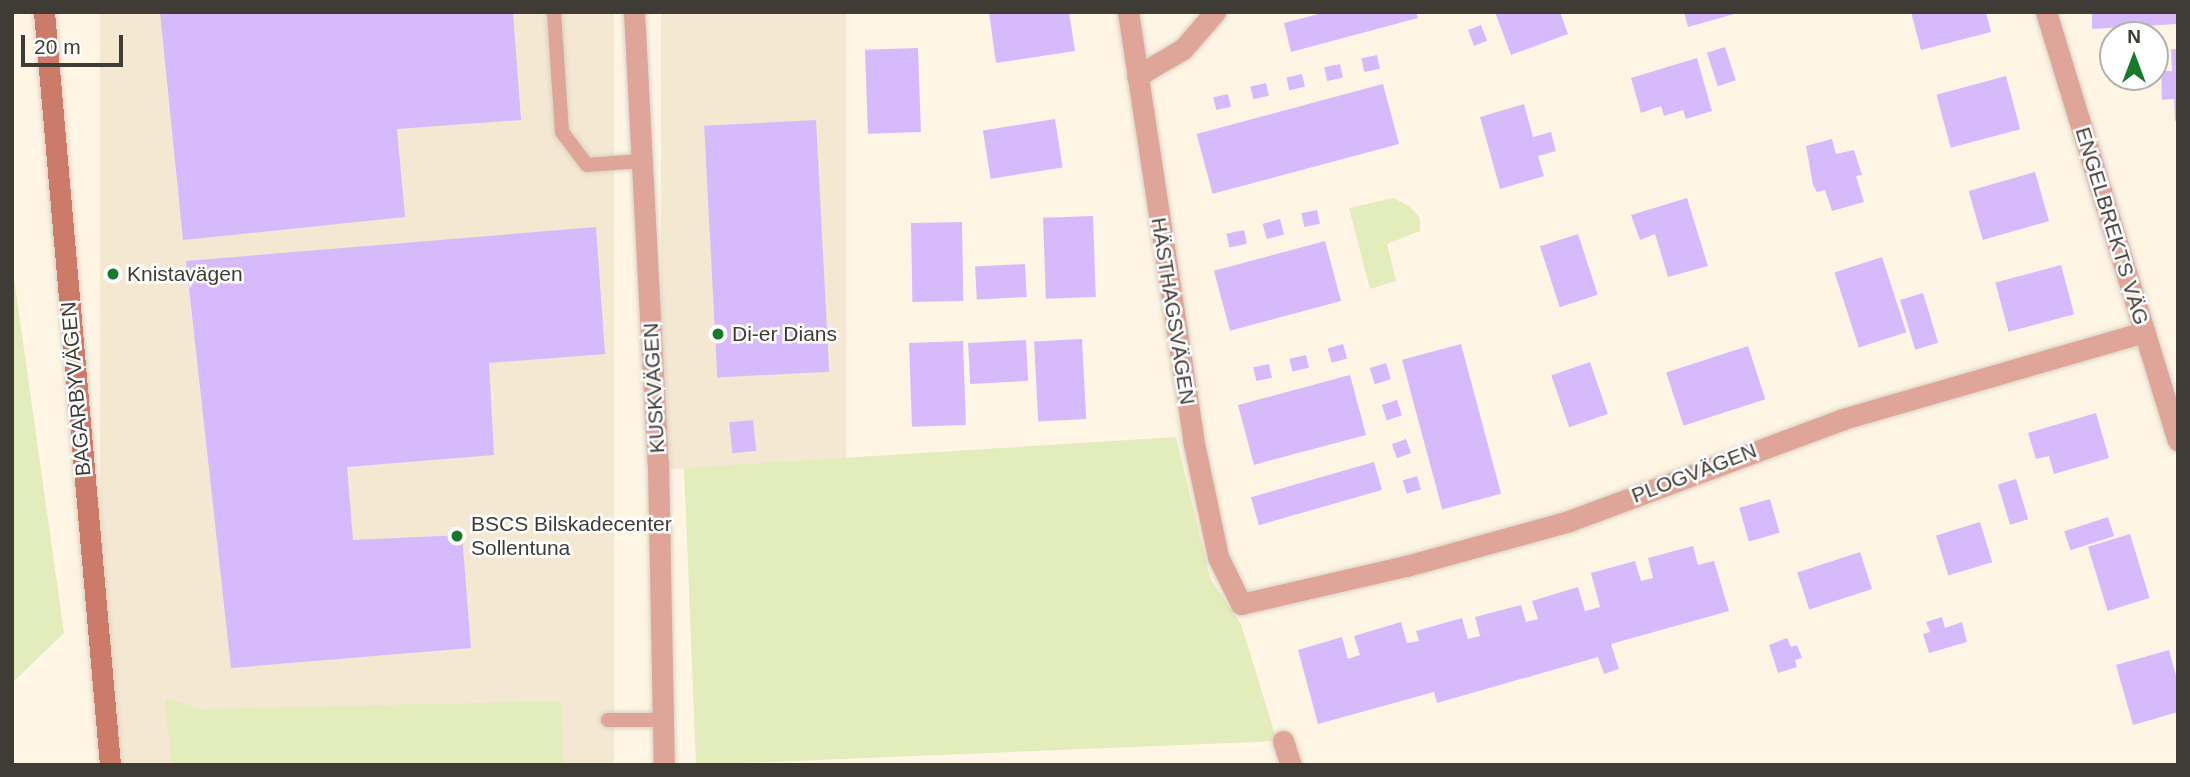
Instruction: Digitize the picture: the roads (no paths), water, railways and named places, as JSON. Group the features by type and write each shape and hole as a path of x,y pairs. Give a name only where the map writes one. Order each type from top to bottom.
{"street":[{"name":"BAGARBYVÄGEN","path":"44,12 110,765"},
{"name":"KUSKVÄGEN","path":"634,12 658,463 664,765"},
{"name":"HÄSTHAGSVÄGEN","path":"1128,12 1193,439 1218,557 1241,604"},
{"path":"1137,76 1183,49 1215,12"},
{"name":"ENGELBREKTS VÄG","path":"2046,12 2178,440"},
{"name":"PLOGVÄGEN","path":"1241,604 1406,566 1569,521 1843,419 2145,332"},
{"path":"1283,741 1291,765"}],"lane":[{"path":"554,12 562,132 587,165 641,161"},
{"path":"608,720 663,720"}],"place":[{"name":"Knistavägen","path":"113,274"},
{"name":"Di-er Dians","path":"718,334"},
{"name":"BSCS Bilskadecenter Sollentuna","path":"457,536"}]}
